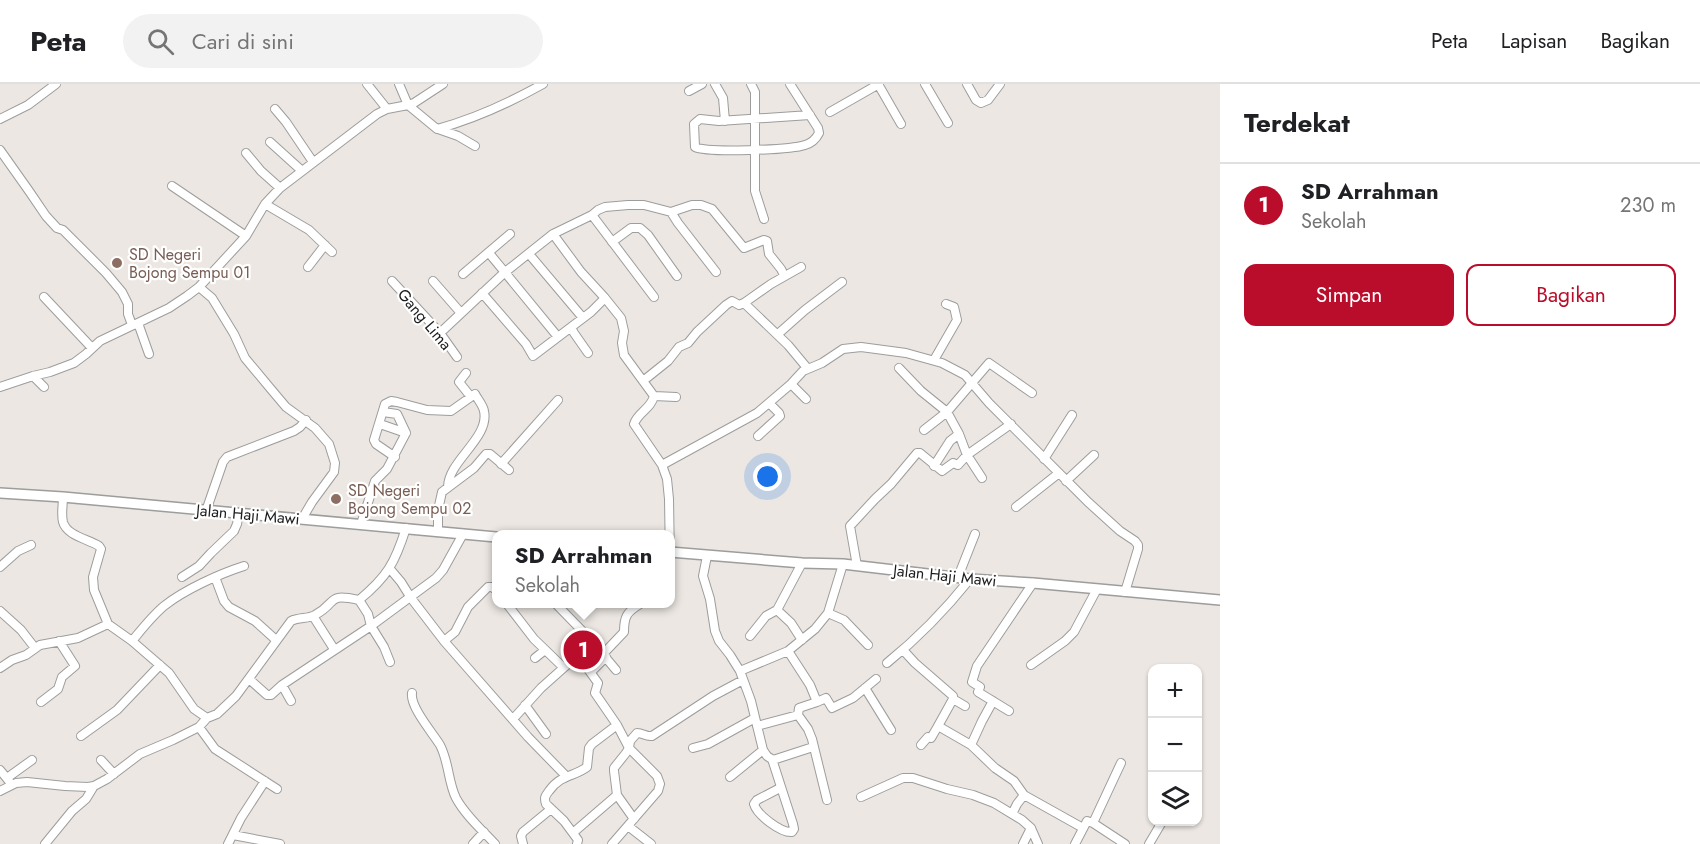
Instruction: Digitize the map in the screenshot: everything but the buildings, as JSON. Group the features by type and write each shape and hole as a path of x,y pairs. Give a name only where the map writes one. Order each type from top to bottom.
{"street":[{"path":"0,119 28,105 56,84"},
{"path":"367,84 387,109"},
{"path":"399,84 408,105 437,129 458,136 475,146"},
{"path":"0,387 74,363 100,340 169,308 200,287 246,236 265,204 301,170 377,114 387,109 412,104 443,84"},
{"path":"437,129 459,123 498,107 543,84"},
{"path":"689,91 702,84"},
{"path":"715,84 723,98 725,121"},
{"path":"752,84 755,119 755,191 764,219"},
{"path":"790,84 810,115 818,128 819,133 813,141 801,146 738,151 701,150 695,147 694,124 697,120 725,121 810,115"},
{"path":"830,112 878,84 902,124"},
{"path":"925,84 948,123"},
{"path":"967,84 976,100 981,103 988,100 1000,84"},
{"path":"274,109 286,122 313,162"},
{"path":"270,142 301,170"},
{"path":"0,150 46,216 57,228 63,230 118,287 128,304 128,314 149,354"},
{"path":"246,153 280,188"},
{"path":"172,186 246,236"},
{"path":"265,204 300,224 332,252"},
{"path":"440,333 504,273 553,234 605,207 644,205 671,212 692,205 701,205 712,209 744,248 764,240 767,242 769,254 784,275"},
{"path":"671,212 716,272"},
{"path":"592,215 654,297"},
{"path":"612,242 631,228 640,228 648,235 677,276"},
{"path":"463,274 510,234"},
{"path":"553,234 581,272 621,318 624,331 622,343 624,355 654,396"},
{"path":"308,267 325,245"},
{"path":"489,253 558,338"},
{"path":"529,254 583,318"},
{"path":"643,381 668,361 679,347 688,343 726,305 732,301 739,304 744,303 784,275 801,267"},
{"path":"433,280 461,313"},
{"name":"Gang Lima","path":"393,281 440,333 457,357"},
{"path":"778,334 842,282"},
{"path":"200,287 212,298 245,357 286,407 306,420 329,444 335,468 332,476 302,519"},
{"path":"482,293 526,344 533,356 605,298"},
{"path":"44,297 92,348"},
{"path":"744,303 778,334 808,369"},
{"path":"934,360 957,320 954,308 945,304"},
{"path":"571,327 588,353"},
{"path":"662,465 743,421 769,403 799,375 843,349 854,347 898,351 934,360 959,371 973,383 989,403 1066,481 1120,531 1135,541 1138,545 1125,592"},
{"path":"924,430 947,412 990,363 1032,393"},
{"path":"899,368 921,391 947,412 967,455 982,478"},
{"path":"466,374 459,382 471,397"},
{"path":"33,376 44,387"},
{"path":"791,384 806,399"},
{"path":"395,457 375,442 374,438 385,404 391,401 427,410 451,411 475,394 484,408 485,418 480,431 450,477 448,487"},
{"path":"654,396 676,397"},
{"path":"654,396 649,408 638,416 634,424 662,465 667,479 670,530"},
{"path":"501,464 558,400"},
{"path":"758,436 780,416 769,403"},
{"path":"361,524 375,481 395,457 406,433 397,414 383,412"},
{"path":"1044,459 1072,415"},
{"path":"206,510 223,462 227,457 294,431 306,420"},
{"path":"380,424 406,433"},
{"path":"857,566 850,526 891,484 917,453 942,471 953,462 958,465 998,431 1011,424"},
{"path":"934,466 950,441 959,434"},
{"path":"438,532 438,510 442,492 474,468 488,453 509,470"},
{"path":"1066,481 1094,455"},
{"path":"1016,507 1059,473"},
{"name":"Jalan Haji Mawi","path":"0,493 492,537"},
{"path":"63,497 63,520 66,528 101,549 93,577 94,590 108,624 132,640 160,665 173,678 194,709 207,718"},
{"path":"182,577 199,566 234,531 238,513"},
{"path":"359,600 372,590 390,569 406,528"},
{"path":"249,679 268,696 271,695 282,685 411,598 439,574 463,534"},
{"path":"958,577 975,534"},
{"path":"0,567 18,551 31,545"},
{"name":"Jalan Haji Mawi","path":"675,553 843,564 970,579 1220,600"},
{"path":"707,556 703,576 710,599 715,631 719,641 740,671 766,756 772,759 813,747"},
{"path":"750,636 766,616 777,610 802,563"},
{"path":"740,671 788,651 815,629 828,613 843,564"},
{"path":"132,640 166,605 215,578 244,566"},
{"path":"390,569 444,641 566,776"},
{"path":"215,578 228,607 255,621 276,640"},
{"path":"888,663 942,611 970,579"},
{"path":"1009,711 978,692 980,687 972,682 977,666 1033,583"},
{"path":"444,641 459,627 468,607 482,591 492,587"},
{"path":"1031,665 1074,632 1097,589"},
{"path":"45,844 72,811 86,799 94,786 140,754 173,740 217,714 249,679 293,620 313,616 336,597 359,600 390,662"},
{"path":"511,608 522,624 562,667"},
{"path":"561,608 616,670"},
{"path":"591,672 624,632 624,621 633,608"},
{"path":"777,610 791,623 802,640"},
{"path":"0,611 21,630 35,648"},
{"path":"828,613 844,621 868,645"},
{"path":"313,616 334,649"},
{"path":"0,668 35,648 78,638 108,624"},
{"path":"513,719 591,640"},
{"path":"41,702 58,689 62,677 75,666 59,641"},
{"path":"535,658 545,650"},
{"path":"903,650 953,696 953,699 965,706"},
{"path":"788,651 810,685 817,702"},
{"path":"578,654 598,684 595,693 617,724 629,748 657,776 660,784 658,791 612,844"},
{"path":"81,736 117,710 160,665"},
{"path":"827,800 807,729 798,715 799,708 826,698 832,708 853,698 876,679"},
{"path":"651,844 631,823 617,795 614,768 637,733 647,737 652,736 713,696 743,680"},
{"path":"282,685 291,701"},
{"path":"865,688 891,730"},
{"path":"412,693 412,703 435,737 445,757 456,798 462,808 495,844"},
{"path":"921,745 928,737 931,738 953,699"},
{"path":"971,745 993,701"},
{"path":"525,705 546,734"},
{"path":"693,748 708,744 756,722 798,715"},
{"path":"577,844 579,841 574,832 545,802 545,797 553,785 566,776 587,767 592,744 617,724"},
{"path":"938,726 971,745 995,768 1014,781 1024,795 1083,828"},
{"path":"198,727 215,749 277,789"},
{"path":"730,777 763,750"},
{"path":"772,759 794,827 792,832 780,829 754,807 757,800 780,788"},
{"path":"0,790 32,760"},
{"path":"101,760 114,774"},
{"path":"1093,823 1121,763"},
{"path":"0,770 9,781 94,786"},
{"path":"861,797 903,778 913,778 994,803 1031,828 1038,844"},
{"path":"228,844 241,818 265,781"},
{"path":"574,832 617,795"},
{"path":"1012,814 1024,795"},
{"path":"523,844 521,837 523,832 551,809"},
{"path":"1075,844 1087,821 1125,844"},
{"path":"1149,844 1160,826"},
{"path":"1023,844 1031,828"},
{"path":"473,844 484,832"},
{"path":"233,835 280,844"}],"place":[{"name":"SD Negeri Bojong Sempu 01","path":"117,263"},
{"name":"SD Negeri Bojong Sempu 02","path":"336,499"},
{"name":"SD Arrahman","path":"583,650"}]}
